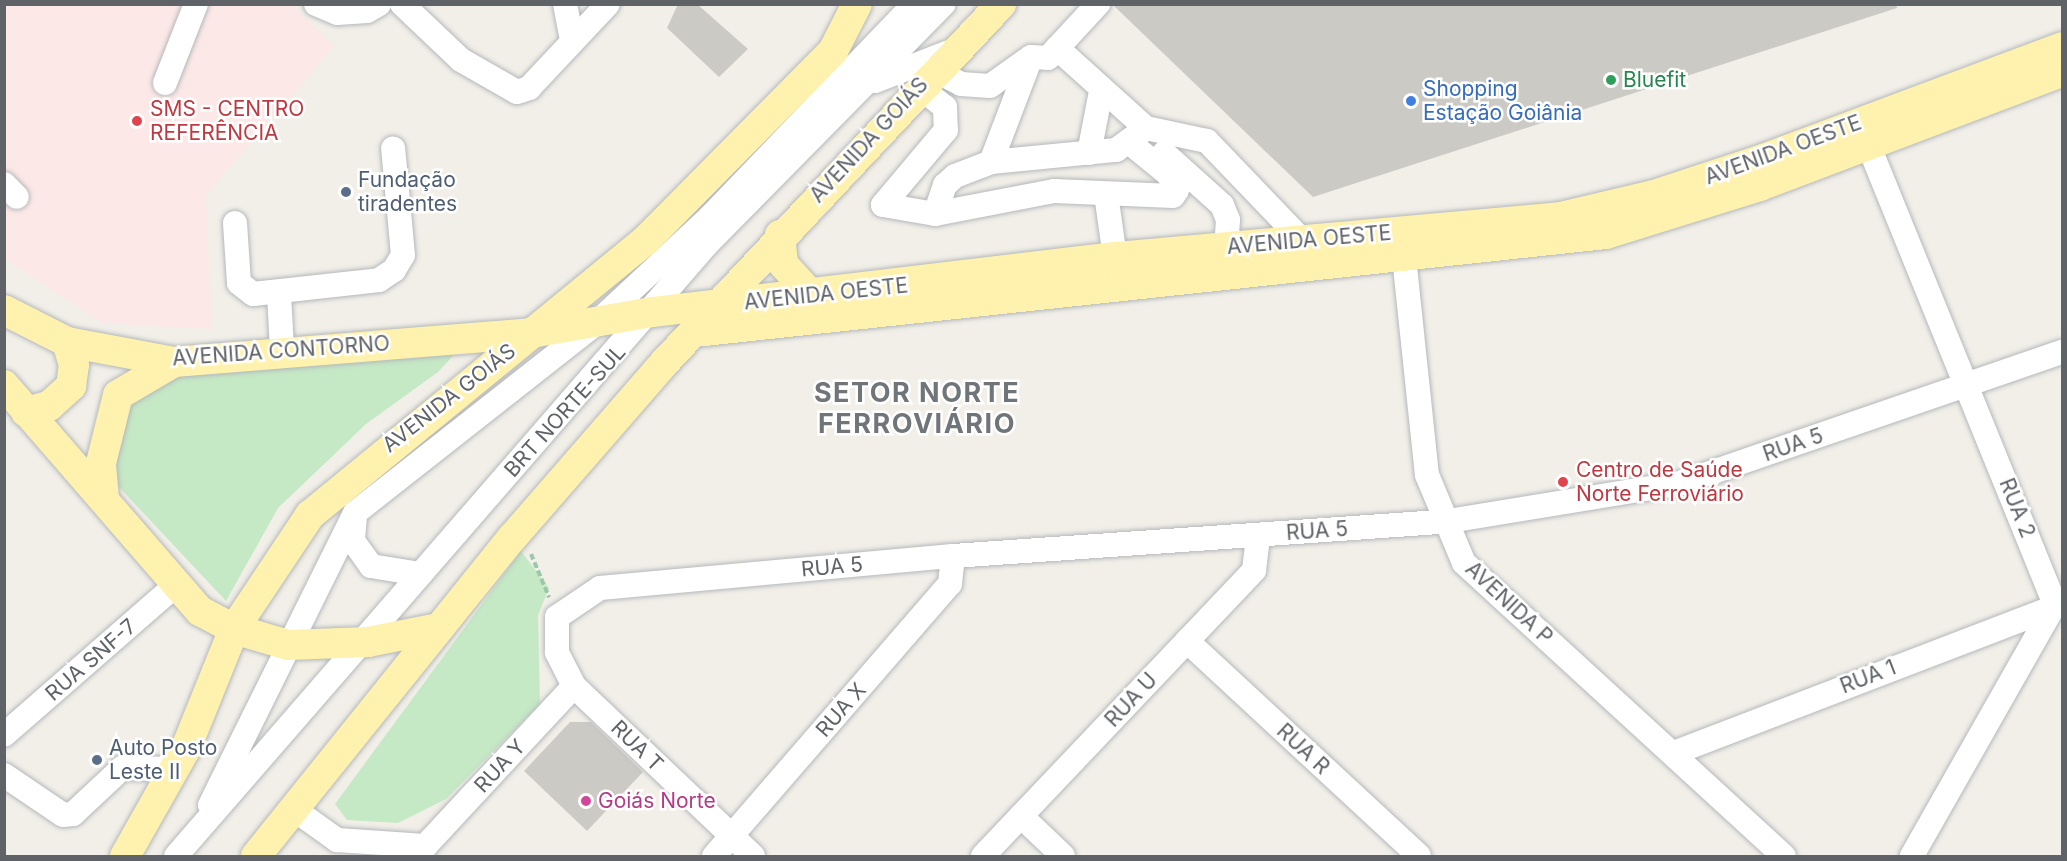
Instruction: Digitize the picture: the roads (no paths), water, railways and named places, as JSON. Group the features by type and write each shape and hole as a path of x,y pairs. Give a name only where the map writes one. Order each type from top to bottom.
{"main road":[{"name":"AVENIDA GOIÁS","path":"256,856 521,528 695,332 723,305 780,235 927,78 1000,4"},
{"name":"AVENIDA GOIÁS","path":"125,856 175,769 234,629 310,515 531,333 708,182 833,51 852,9"},
{"name":"AVENIDA OESTE","path":"531,333 594,325 652,312 813,297 1115,257 1303,241 1599,211 1763,159 2062,47"},
{"name":"AVENIDA OESTE","path":"695,332 1606,234 1660,220 2062,72"},
{"path":"780,235 783,264 813,297"},
{"name":"AVENIDA CONTORNO","path":"4,310 67,342 174,362 282,350 531,333"},
{"path":"26,412 49,406 71,386 75,366 67,342"},
{"path":"104,499 101,463 118,395 131,382 174,362"},
{"path":"4,385 200,611 234,629 288,645 368,642 439,628"}],"street":[{"path":"165,83 196,4"},
{"path":"316,4 337,13 367,11 379,4"},
{"path":"402,4 461,60 517,92 529,88 572,39 608,4"},
{"path":"565,4 572,39"},
{"path":"875,46 898,4"},
{"path":"875,46 914,4"},
{"name":"BRT NORTE-SUL","path":"198,830 368,642 420,573 652,312 707,244 944,4"},
{"path":"927,78 990,86 1046,54 1098,4"},
{"name":"BRT NORTE-SUL","path":"198,830 355,513 594,325 711,216 875,46"},
{"path":"865,86 956,49"},
{"path":"927,78 945,107 946,130 883,205 935,214 1054,191 1167,199 1177,190 1168,174 1139,136 1100,95 1046,54"},
{"path":"991,162 1046,54"},
{"path":"1089,153 1100,95"},
{"path":"935,214 949,180 991,162 1089,153 1139,136 1207,141 1303,241"},
{"path":"1139,136 1222,205 1228,220 1226,246"},
{"name":"RUA 2","path":"1868,144 2059,605"},
{"path":"235,223 239,283 253,294 279,294 379,280 394,270 403,255 393,148"},
{"path":"1106,194 1115,257"},
{"name":"AVENIDA P","path":"1404,257 1427,475 1443,522 1464,563 1784,856"},
{"path":"279,294 282,350"},
{"name":"RUA 5","path":"557,617 600,588 953,556 1443,522 1681,483 2062,352"},
{"path":"355,513 353,541 371,566 420,573"},
{"name":"RUA U","path":"983,856 1254,570 1258,535"},
{"name":"RUA X","path":"714,856 950,584 953,556"},
{"name":"RUA SNF-7","path":"4,735 177,584"},
{"path":"1912,856 2059,605"},
{"name":"RUA 1","path":"1674,753 2059,605"},
{"name":"RUA T","path":"557,617 557,652 574,686 753,856"},
{"name":"RUA R","path":"1187,641 1419,856"},
{"name":"RUA Y","path":"395,856 421,851 574,686"},
{"path":"4,775 63,815 73,814 122,768 175,769"},
{"path":"295,810 336,840 421,851"},
{"path":"1021,816 1063,856"},
{"path":"176,856 198,830"}],"place":[{"name":"Bluefit","path":"1611,80"},
{"name":"Shopping Estação Goiânia","path":"1411,101"},
{"name":"SMS - CENTRO REFERÊNCIA","path":"137,121"},
{"name":"Fundação tiradentes","path":"346,192"},
{"name":"Centro de Saúde Norte Ferroviário","path":"1563,482"},
{"name":"Auto Posto Leste II","path":"97,760"},
{"name":"Goiás Norte","path":"586,801"}],"district":[{"name":"SETOR NORTE FERROVIÁRIO","path":"917,408"}]}
